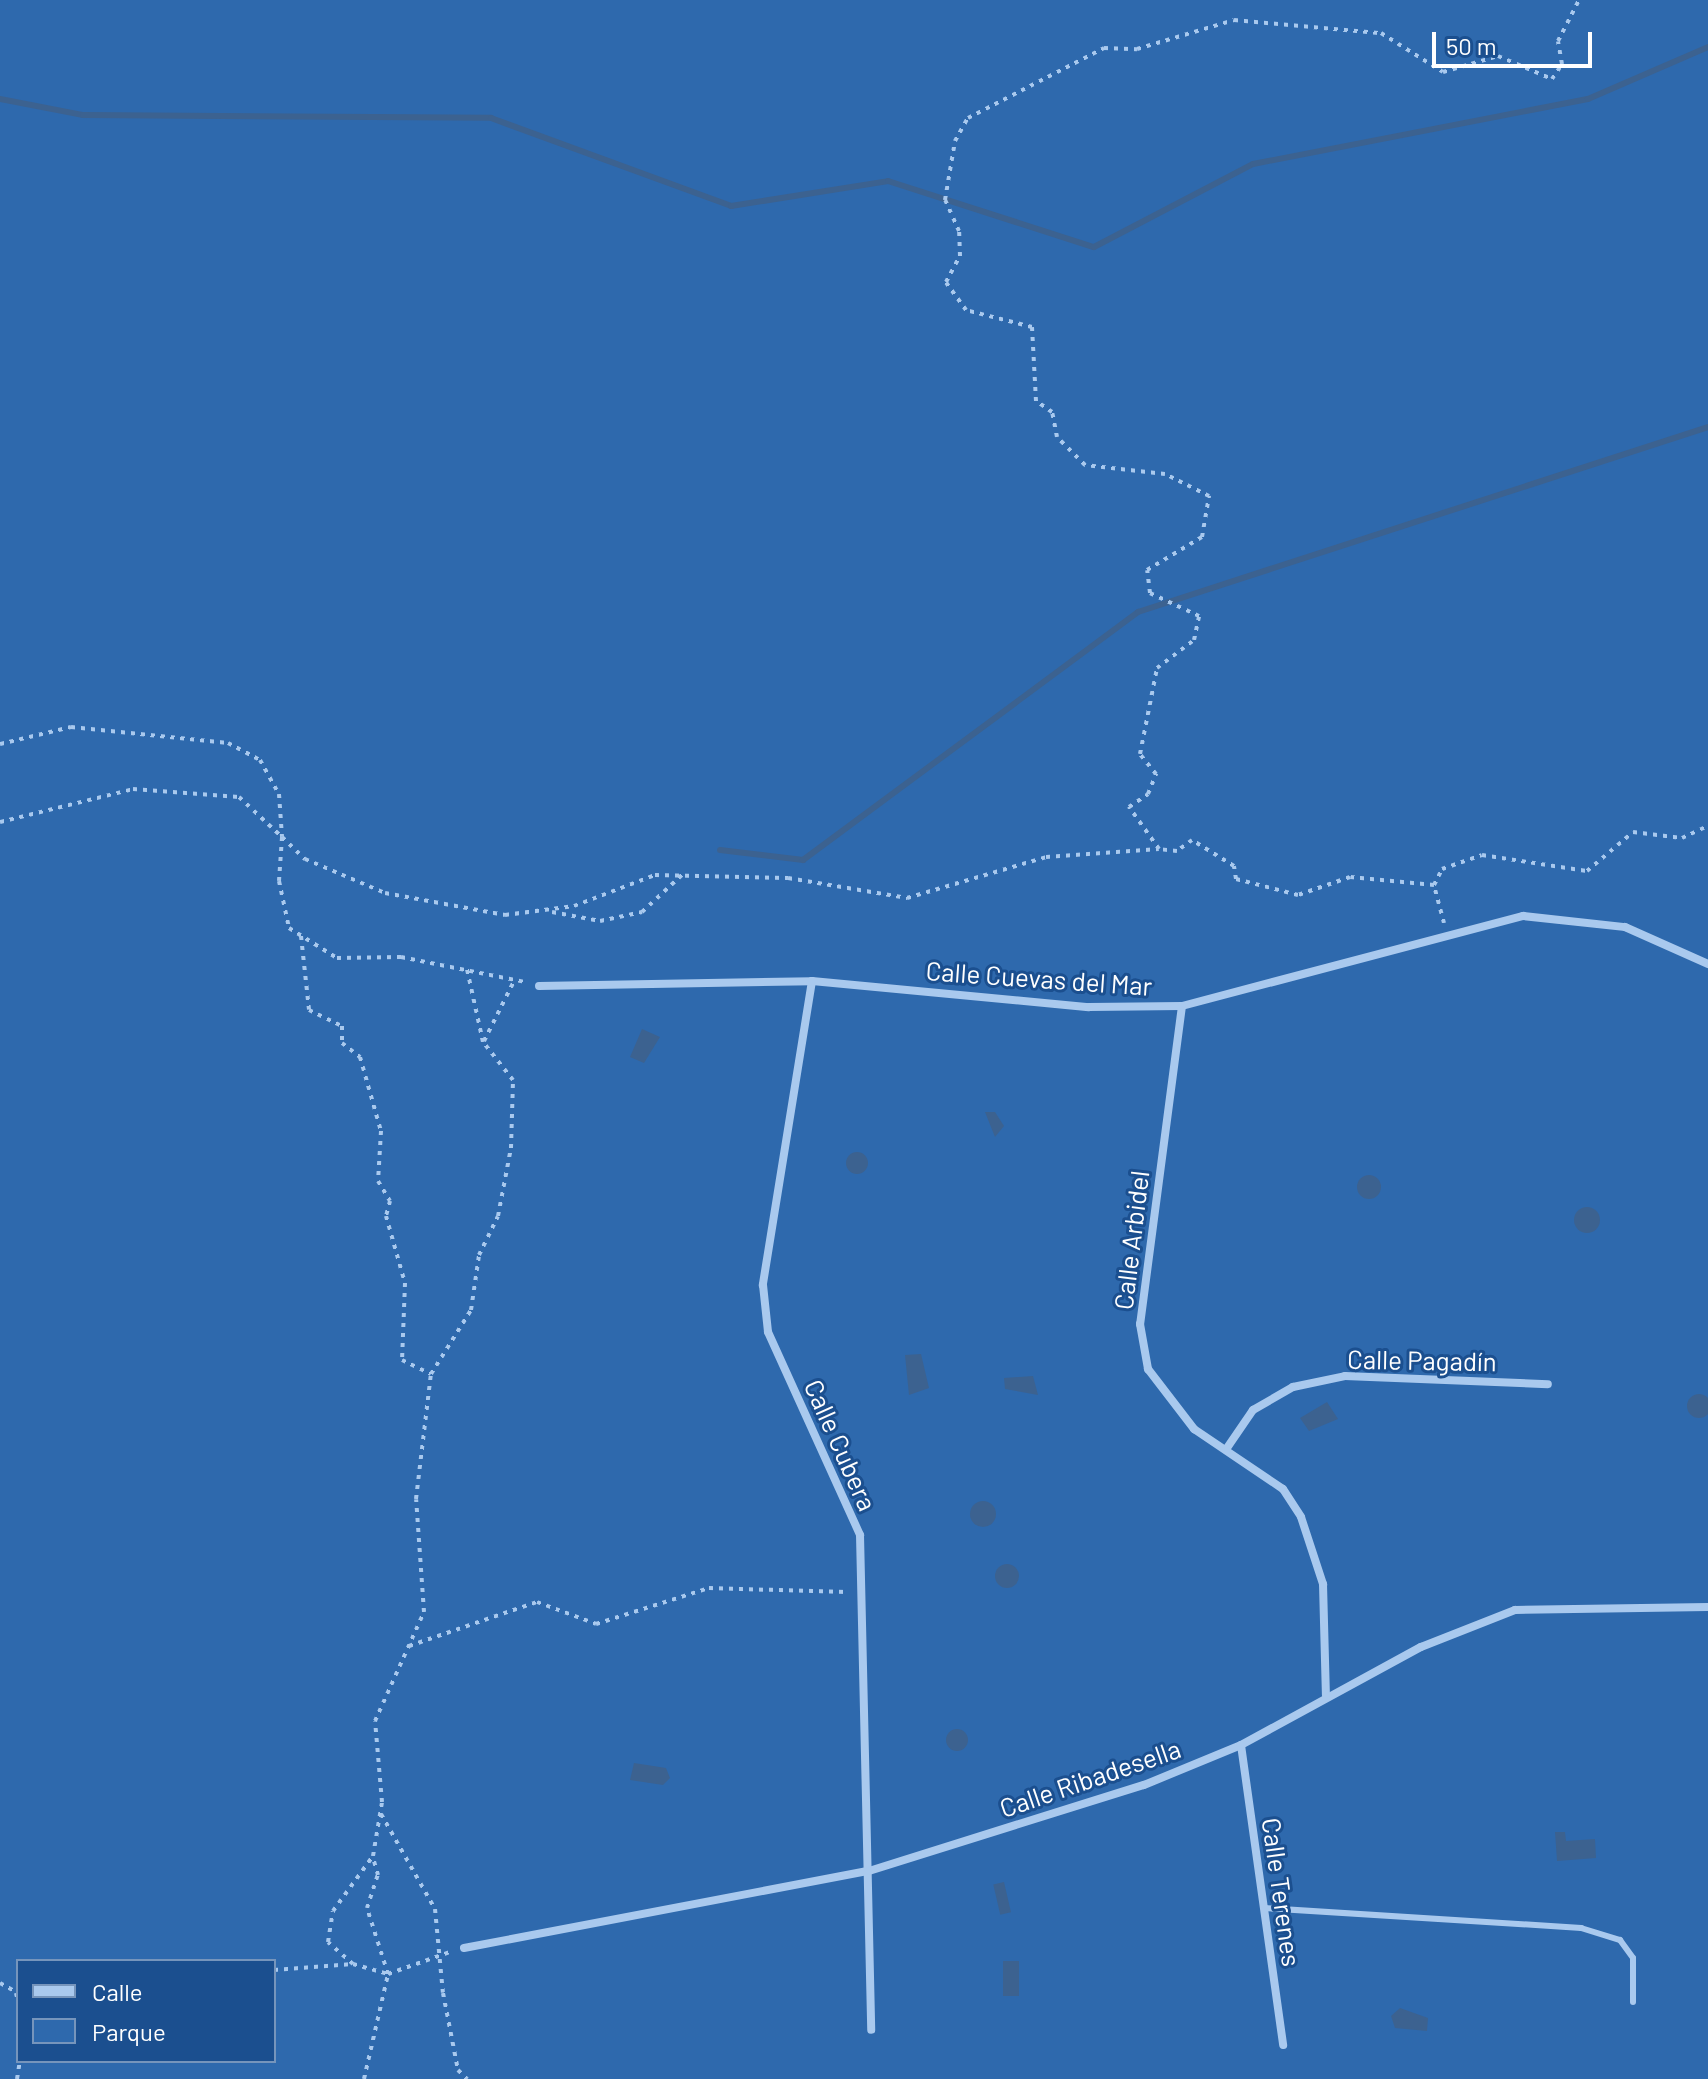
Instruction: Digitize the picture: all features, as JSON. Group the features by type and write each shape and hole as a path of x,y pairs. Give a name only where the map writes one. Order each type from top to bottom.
{"street":[{"name":"Calle Cuevas del Mar","path":"539,986 812,981 1089,1007 1182,1006 1446,932 1523,916 1576,917 1625,927 1708,964"},
{"name":"Calle Cubera","path":"812,981 763,1285 768,1332 860,1535 871,2030"},
{"name":"Calle Arbidel","path":"1182,1006 1140,1324 1148,1369 1166,1400 1283,1489 1314,1548 1323,1584 1326,1695"},
{"name":"Calle Pagadín","path":"1227,1448 1253,1410 1293,1387 1345,1376 1548,1384"},
{"name":"Calle Ribadesella","path":"464,1948 869,1871 1144,1785 1241,1745 1326,1695 1515,1610 1708,1607"},
{"name":"Calle Terenes","path":"1241,1745 1283,2045"}],"lane":[{"path":"1264,1908 1581,1928 1620,1940 1633,1958 1633,2002"}],"path":[{"path":"1159,849 1129,807 1148,794 1156,774 1140,754 1157,668 1194,640 1199,616 1150,593 1147,570 1202,537 1209,496 1165,474 1085,465 1057,437 1052,412 1036,401 1032,327 966,310 946,282 960,256 945,200 955,141 968,118 1079,59 1234,20 1381,33 1443,72 1498,56 1552,79 1562,64 1558,41 1579,0"},
{"path":"0,744 71,727 228,743 266,771 279,794 282,837 279,881 289,928 337,958 466,965 539,986"},
{"path":"0,822 133,789 239,797 305,859 385,893 505,915 550,912 620,919 642,912 684,873"},
{"path":"1446,932 1434,885 1442,869 1482,855 1587,871 1633,832 1682,838 1708,826"},
{"path":"550,912 655,875 684,873 788,878 907,898 1046,857 1159,849 1177,851 1192,840 1234,866 1236,879 1298,895 1350,877 1434,885"},
{"path":"301,936 309,1010 342,1026 342,1043 360,1057 381,1131 378,1181 390,1201 386,1216 405,1283 402,1360 431,1374"},
{"path":"364,2079 388,1974 367,1908 378,1875 373,1856 380,1812 375,1721 424,1612 416,1499 431,1374 471,1310 479,1255 498,1216 511,1148 513,1080 483,1042 466,965"},
{"path":"483,1042 515,979"},
{"path":"409,1646 537,1602 596,1624 709,1588 861,1593"},
{"path":"380,1812 435,1909 439,1956 458,2070 467,2079"},
{"path":"353,1964 328,1942 333,1911 373,1856"},
{"path":"276,1970 353,1964 388,1974 464,1948"}],"green space":[{"path":"0,0 1708,0 1708,2079 0,2079"}],"shaded area":[{"path":"642,1029 660,1037 644,1063 630,1057"},
{"path":"985,1112 995,1112 1004,1126 995,1137"},
{"path":"857,1152 865,1155 868,1163 865,1171 857,1174 849,1171 846,1163 849,1155"},
{"path":"1369,1175 1378,1178 1381,1187 1378,1196 1369,1199 1360,1196 1357,1187 1360,1178"},
{"path":"1587,1207 1596,1211 1600,1220 1596,1229 1587,1233 1578,1229 1574,1220 1578,1211"},
{"path":"921,1354 929,1388 909,1395 905,1355"},
{"path":"1033,1376 1038,1395 1005,1389 1004,1378"},
{"path":"1704,1394 1708,1397 1708,1415 1694,1418 1690,1415 1687,1401 1690,1397"},
{"path":"1327,1402 1338,1419 1309,1431 1300,1418"},
{"path":"983,1501 992,1505 996,1514 992,1523 983,1527 974,1523 970,1514 974,1505"},
{"path":"1007,1564 1016,1567 1019,1576 1016,1585 1007,1588 998,1585 995,1576 998,1567"},
{"path":"957,1729 965,1732 968,1740 965,1748 957,1751 949,1748 946,1740 949,1732"},
{"path":"634,1763 666,1768 670,1778 663,1785 630,1780"},
{"path":"1555,1832 1565,1832 1566,1841 1595,1839 1596,1858 1557,1861"},
{"path":"1004,1882 1011,1912 1000,1915 993,1884"},
{"path":"1003,1961 1019,1961 1019,1996 1003,1996"},
{"path":"1400,2008 1428,2018 1427,2031 1395,2028 1391,2016"}],"waterway":[{"path":"0,99 83,115 491,118 731,206 888,181 1094,247 1253,164 1588,99 1708,47"},
{"path":"720,850 803,860 1138,612 1708,427"}]}
